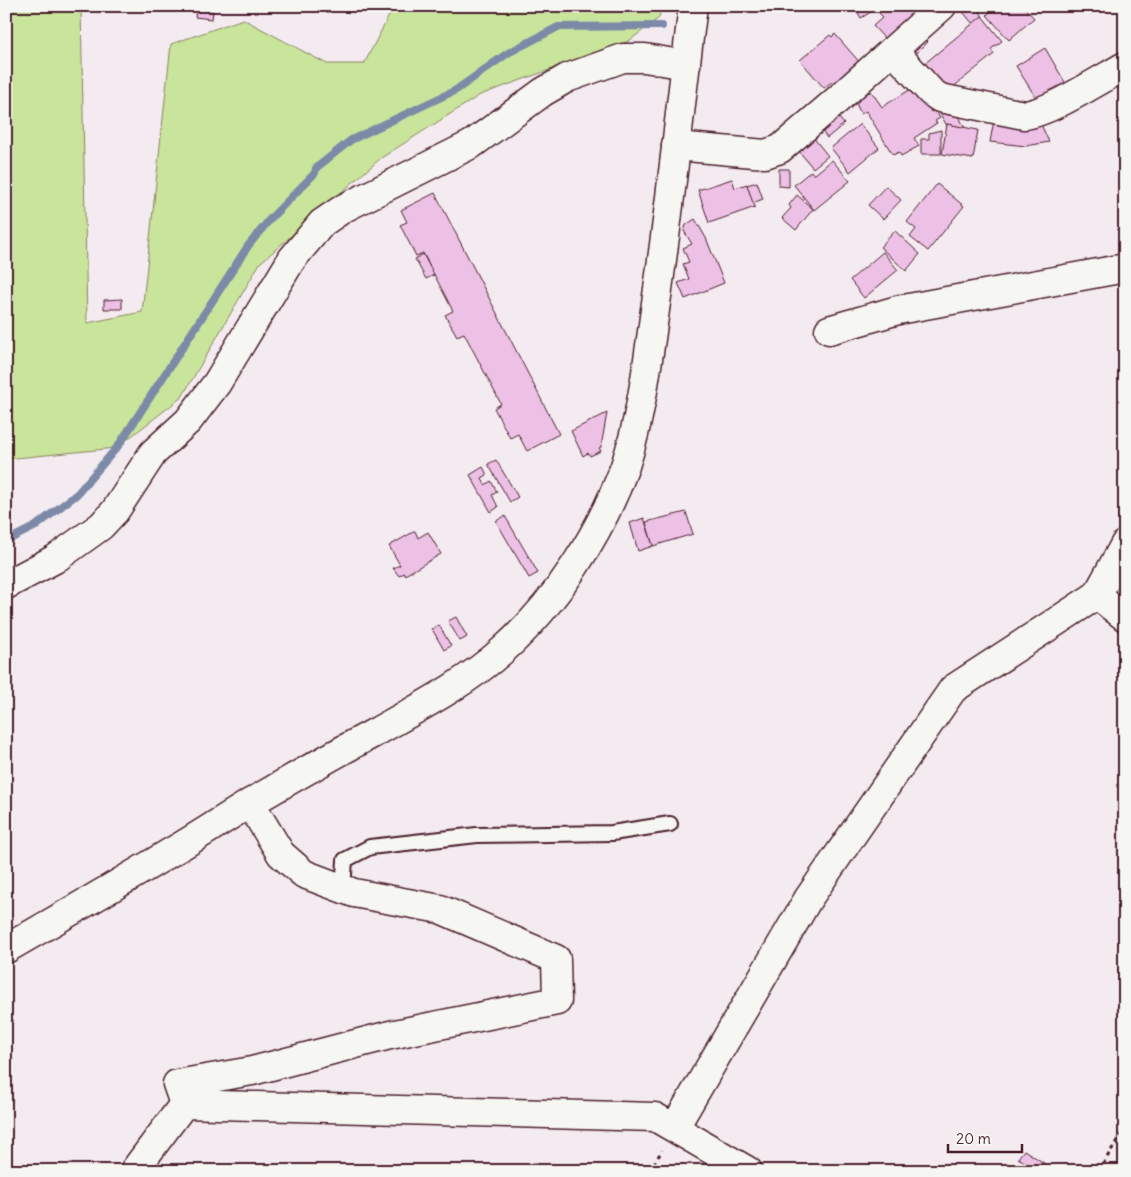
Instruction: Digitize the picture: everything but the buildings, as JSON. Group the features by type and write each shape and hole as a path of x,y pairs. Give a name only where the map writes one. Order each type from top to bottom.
{"street":[{"path":"6,949 172,852 250,803 414,710 473,673 502,651 531,622 552,597 578,560 601,519 624,466 636,425 662,267 693,6"},
{"path":"676,146 766,154 780,149 942,6"},
{"path":"893,50 931,92 940,98 1024,115 1032,114 1056,104 1125,66"},
{"path":"6,585 54,559 101,526 110,516 153,453 188,421 217,383 292,259 322,224 344,208 472,144 543,92 566,78 623,58 645,58 686,64"},
{"path":"829,330 898,310 1125,268"},
{"path":"675,1127 808,899 953,689 1097,595 1125,544"},
{"path":"1097,595 1125,618"},
{"path":"184,1104 177,1084 252,1071 390,1036 557,1001 556,959 440,909 354,893 304,874 281,854 250,803"},
{"path":"184,1104 656,1117 748,1171"},
{"path":"134,1171 184,1104"}],"lane":[{"path":"342,889 345,860 370,847 477,835 612,833 670,824"}],"path":[{"path":"1100,1171 1125,1127"}],"green space":[{"path":"6,6 81,6 87,323 142,312 171,44 243,19 327,64 364,64 394,6 661,6 659,18 629,41 480,95 381,158 260,263 182,397 116,448 6,459"}],"waterway":[{"path":"6,541 36,526 77,494 119,445 248,246 270,219 315,173 316,168 351,140 456,90 508,53 558,27 662,26"}]}
